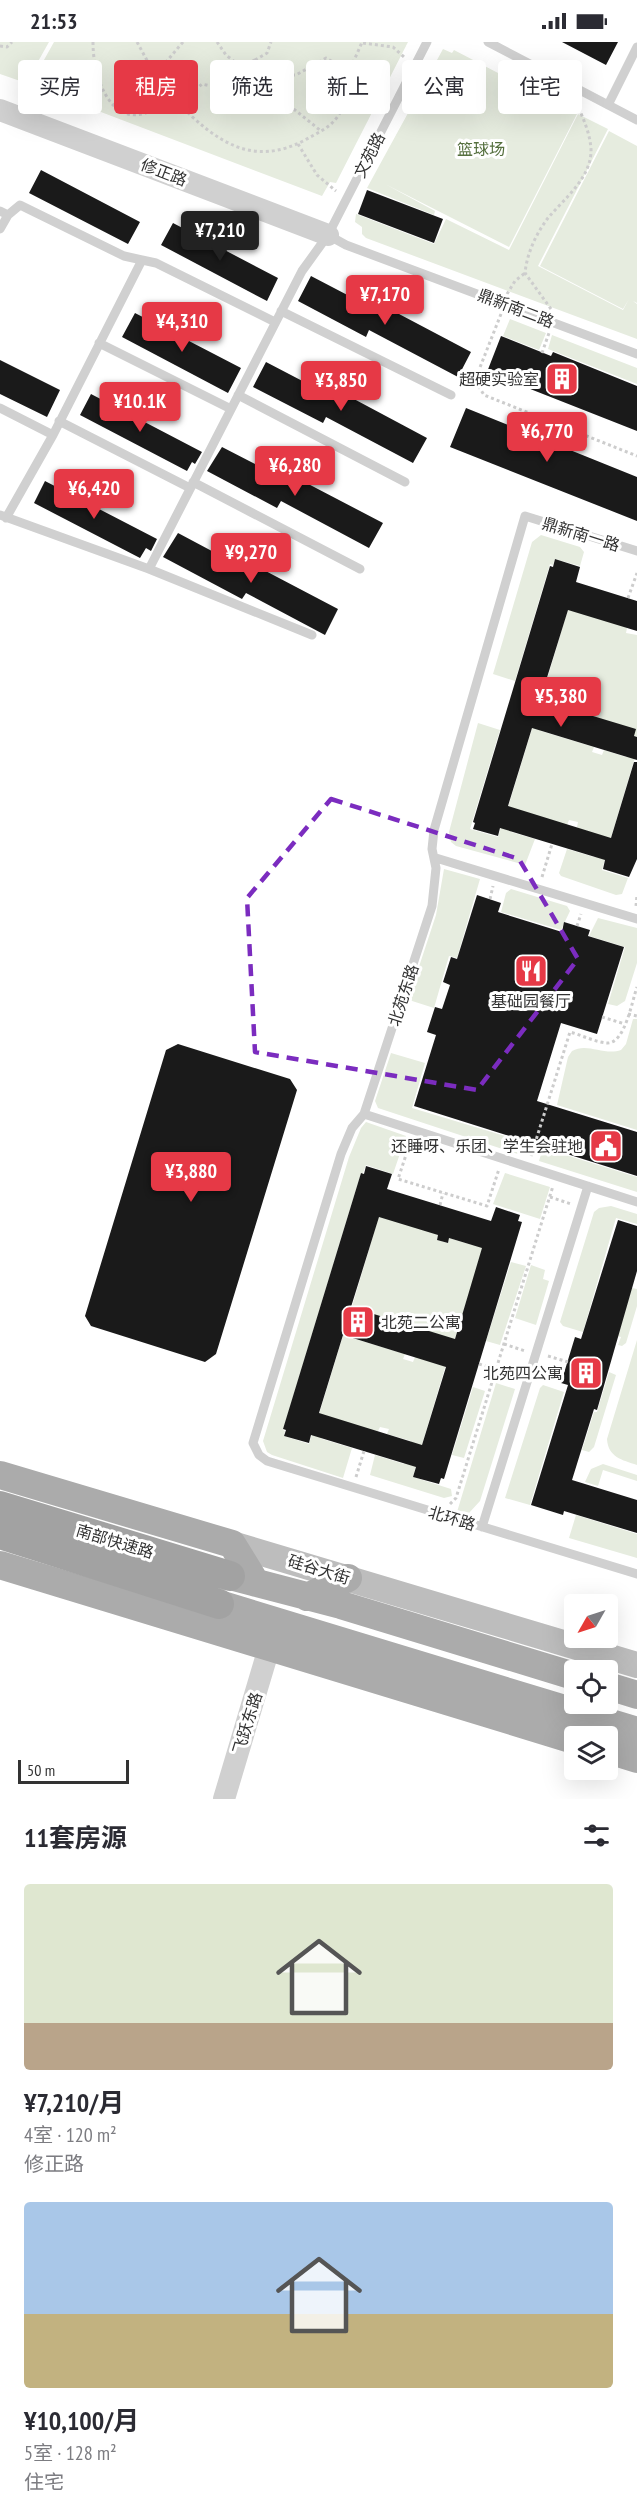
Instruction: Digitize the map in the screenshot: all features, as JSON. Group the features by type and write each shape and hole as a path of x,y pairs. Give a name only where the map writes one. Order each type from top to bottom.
{"highway":[{"name":"南部快速路","path":"0,1506 243,1579"},
{"name":"南部快速路","path":"0,1534 219,1604"}],"main road":[{"name":"硅谷大街","path":"0,1475 637,1665"},
{"path":"232,1544 243,1579"},
{"path":"0,1565 564,1737"},
{"path":"307,1597 348,1578"},
{"name":"硅谷大街","path":"243,1579 564,1673"},
{"path":"219,1604 637,1731"},
{"path":"618,1689 637,1695"},
{"path":"618,1753 637,1759"}],"street":[{"name":"修正路","path":"0,110 328,235"},
{"name":"飞跃东路","path":"224,1799 269,1648"}],"lane":[{"name":"文苑路","path":"149,569 275,322 302,271 328,235 427,42"},
{"path":"488,42 637,120"},
{"path":"608,105 637,47"},
{"path":"0,229 4,213 20,205 124,256 156,263 275,322"},
{"name":"鼎新南二路","path":"328,235 346,244 637,354"},
{"path":"142,260 53,435 3,516 149,569 312,635"},
{"path":"281,311 451,395"},
{"path":"99,343 231,409"},
{"path":"238,395 405,482"},
{"path":"0,408 53,435"},
{"path":"60,421 360,569"},
{"name":"鼎新南一路","path":"525,516 637,551"},
{"name":"北苑东路","path":"267,1461 255,1449 254,1436 341,1154 352,1128 364,1114 432,906 436,858 432,849 434,830 525,516"},
{"path":"436,858 637,919"},
{"path":"364,1114 637,1202"},
{"path":"482,1527 588,1186"},
{"name":"北环路","path":"267,1461 637,1574"}],"path":[{"path":"0,46 8,46 12,42"},
{"path":"93,42 96,76 114,106"},
{"path":"137,42 147,60"},
{"path":"168,60 183,42"},
{"path":"217,42 226,55 233,60"},
{"path":"255,60 267,53 271,42"},
{"path":"354,60 362,42 393,47 405,57"},
{"path":"294,110 321,131"},
{"path":"129,114 135,116 145,114"},
{"path":"189,114 204,129 238,149 258,152 297,144 321,131 340,114"},
{"path":"507,294 515,281 525,273 527,259 535,238 548,219 572,193 590,161 589,136 581,114"},
{"path":"297,144 317,175 336,191"},
{"path":"525,273 552,310"},
{"path":"501,313 475,380 484,395 637,456"},
{"path":"542,352 550,331"},
{"path":"628,598 637,573"},
{"path":"542,877 552,844"},
{"path":"634,906 637,895"},
{"path":"530,1159 570,1032 608,1043 615,1041 621,1035 637,987"},
{"path":"628,1014 637,1017"},
{"path":"602,1017 625,1024"},
{"path":"411,1139 398,1179 487,1206 500,1167"},
{"path":"444,1504 452,1503 456,1497 554,1184"},
{"path":"440,1205 443,1193"},
{"path":"550,1197 574,1205"},
{"path":"504,1344 527,1351"},
{"path":"548,1356 568,1362"},
{"path":"479,1364 496,1369"},
{"path":"356,1477 364,1451"}],"highlighted area":[{"path":"331,799 519,859 578,959 477,1090 255,1052 247,898"}],"green space":[{"path":"0,42 49,42 39,60 18,60 18,80 0,74"},
{"path":"54,42 408,42 390,77 390,60 306,60 306,114 371,114 336,183 330,182 322,196 102,112 102,60 44,60"},
{"name":"篮球场","path":"443,49 452,53 454,50 473,60 437,60"},
{"name":"篮球场","path":"486,67 498,73 498,114 577,114 509,247 385,184 435,211 434,215 367,188 407,114 486,114"},
{"path":"578,114 608,129 538,266 623,310 629,299 623,309 540,266 609,131 637,146 637,303 633,301 637,304 637,339 366,238 362,234 362,227 355,222 356,214 434,244 446,219 509,250"},
{"path":"510,319 546,333 539,350 503,336"},
{"path":"552,335 637,368 637,384 548,349"},
{"path":"541,535 580,547 584,552 580,566 555,559 553,565 550,564 515,681 493,674 532,542"},
{"path":"571,599 627,628 626,633 637,635 637,737 539,706"},
{"path":"534,722 541,731 594,747 592,752 602,755 604,750 626,757 636,754 608,848 577,827 578,822 569,820 567,825 505,817"},
{"path":"478,723 500,730 470,829 498,837 502,824 512,827 511,832 535,839 525,865 456,846 451,842 449,832"},
{"path":"567,849 594,857 606,855 602,870 628,878 622,894 616,895 561,876 559,873"},
{"path":"444,869 480,879 457,958 449,956 434,1008 409,1000 409,997 436,915"},
{"path":"511,889 567,906 570,911 561,930 501,912 506,893"},
{"path":"598,918 637,928 637,963 625,1001 617,1006 608,1004 625,947 589,936"},
{"path":"633,1019 637,1019 637,1130 557,1105 568,1057 572,1051 584,1048 621,1050 626,1044"},
{"path":"391,1053 425,1063 412,1108 525,1142 521,1155 378,1108 375,1101"},
{"path":"366,1122 406,1136 393,1174 366,1165 361,1173 283,1430 285,1431 284,1436 309,1444 313,1431 322,1439 352,1448 343,1478 272,1455 267,1452 263,1441 349,1157 361,1128"},
{"path":"543,1148 637,1177 637,1192 539,1161"},
{"path":"505,1173 550,1187 540,1219 493,1204"},
{"path":"382,1206 438,1235 437,1240 448,1243 449,1238 472,1245 486,1238 453,1345 350,1313"},
{"path":"611,1206 637,1214 637,1224 616,1218 583,1332 563,1326 560,1322 594,1212 599,1208"},
{"path":"511,1262 526,1266 500,1345 486,1341"},
{"path":"531,1265 545,1270 543,1279 549,1281 536,1325 515,1318"},
{"path":"632,1288 637,1289 637,1306 626,1343 622,1346 618,1345 621,1337 617,1336"},
{"path":"345,1329 352,1338 405,1354 403,1359 413,1362 415,1357 447,1361 419,1455 408,1452 411,1441 387,1434 389,1429 380,1427 378,1431 316,1424"},
{"path":"637,1340 637,1465 613,1454 607,1439"},
{"path":"609,1372 616,1375 594,1447 589,1452 582,1450 594,1412 597,1412"},
{"path":"496,1383 515,1389 480,1501 469,1513 457,1512"},
{"path":"543,1385 564,1392 530,1505 505,1498 540,1388"},
{"path":"473,1387 485,1391 464,1458 452,1455"},
{"path":"375,1455 404,1464 406,1459 417,1462 413,1477 451,1489 452,1496 444,1498 370,1475"},
{"path":"603,1464 637,1475 637,1481 603,1470 598,1486 585,1482 591,1469"},
{"path":"576,1515 637,1534 637,1558 569,1538"}],"building":[{"path":"562,42 618,42 606,65"},
{"path":"41,170 140,222 128,244 29,193"},
{"path":"367,190 443,219 434,243 358,214"},
{"path":"173,223 278,278 267,301 161,245"},
{"path":"311,276 378,311 382,305 471,352 458,377 369,330 366,337 298,301"},
{"path":"135,313 241,368 228,393 122,337"},
{"name":"超硬实验室","path":"501,336 551,356 553,352 637,386 637,431 487,372"},
{"path":"0,360 60,390 47,417 0,394"},
{"path":"266,362 335,398 339,391 427,438 413,463 326,417 323,423 253,387"},
{"path":"91,394 202,452 195,464 192,462 187,471 80,415"},
{"path":"466,408 637,477 637,521 450,447"},
{"path":"222,447 290,482 293,476 383,523 369,548 281,501 277,508 207,471"},
{"path":"45,481 157,539 151,551 146,548 140,558 34,503"},
{"path":"178,533 255,574 258,567 338,609 325,635 246,593 242,599 163,557"},
{"path":"555,559 580,567 576,582 637,601 637,631 568,610 540,700 636,729 634,736 637,737 637,760 532,728 508,806 611,838 634,762 637,762 637,859 629,877 603,869 605,860 500,828 498,836 473,829 475,823 473,822 550,566 553,567"},
{"name":"基础园餐厅","path":"477,895 501,903 498,912 562,932 564,922 590,930 588,936 624,947 597,1034 561,1023 537,1101 637,1132 637,1176 414,1106 436,1035 427,1032 435,1007 442,1009 450,985 443,982 451,957 457,959"},
{"path":"178,1044 290,1079 297,1090 216,1354 205,1362 91,1326 85,1316 166,1050"},
{"name":"北苑二公寓","path":"366,1166 392,1174 387,1189 491,1221 496,1207 520,1215 518,1221 522,1222 444,1479 441,1478 439,1484 413,1477 416,1467 311,1435 309,1443 284,1436 286,1430 283,1429 361,1173 364,1174","holes":["379,1217 438,1235 437,1240 448,1243 449,1238 482,1248 455,1339 351,1307","343,1335 446,1367 422,1445 319,1413"]},
{"name":"北苑四公寓","path":"618,1220 637,1226 637,1271 597,1410 594,1409 572,1480 637,1500 637,1533 564,1511 563,1515 531,1505 568,1385 561,1383 575,1337 581,1339"}],"place":[{"name":"超硬实验室","path":"562,379"},
{"name":"基础园餐厅","path":"531,971"},
{"name":"还睡呀、乐团、学生会驻地","path":"606,1146"},
{"name":"北苑二公寓","path":"358,1322"},
{"name":"北苑四公寓","path":"586,1373"}]}
